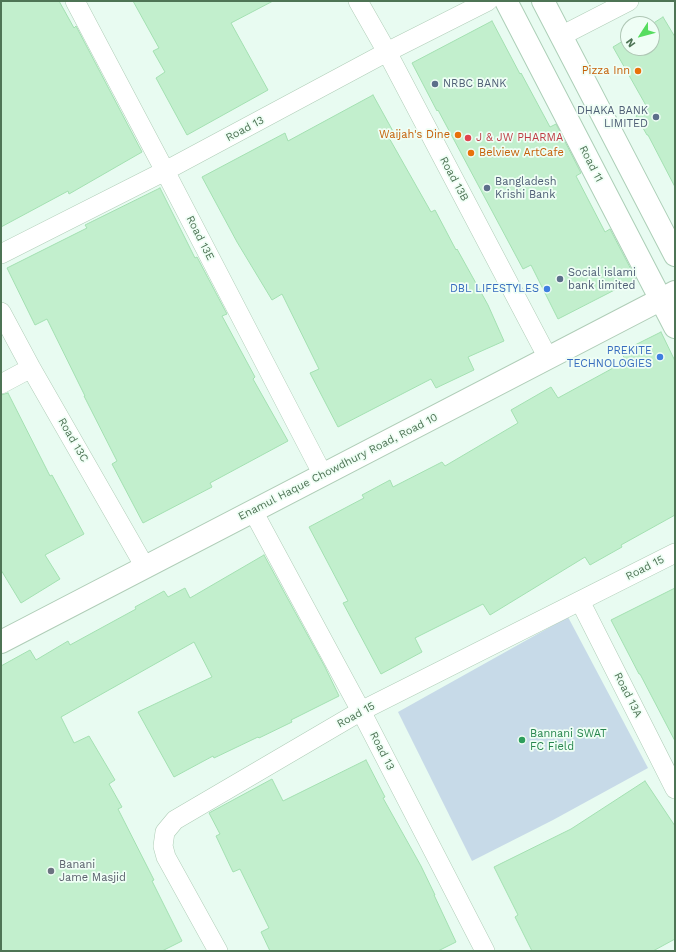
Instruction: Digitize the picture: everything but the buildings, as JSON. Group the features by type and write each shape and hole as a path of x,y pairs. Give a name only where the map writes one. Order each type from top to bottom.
{"street":[{"name":"Road 13E","path":"75,1 323,475"},
{"name":"Road 13B","path":"358,1 387,52 548,358"},
{"name":"Road 13","path":"1,254 165,171 387,52 488,1"},
{"name":"Road 11","path":"506,1 668,295 675,327"},
{"path":"543,1 675,255"},
{"path":"561,36 629,1"},
{"name":"Enamul Haque Chowdhury Road, Road 10","path":"1,642 668,295"},
{"name":"Road 13C","path":"1,312 31,368 145,567"},
{"path":"1,384 31,368"},
{"name":"Road 13","path":"253,511 361,711 485,951"},
{"name":"Road 15","path":"218,951 166,857 164,846 165,832 175,820 361,711 675,553"},
{"name":"Road 13A","path":"580,601 675,789"}],"shaded area":[{"name":"Bannani SWAT FC Field","path":"568,617 648,768 553,820 472,861 398,712"}],"place":[{"name":"Pizza Inn","path":"638,71"},
{"name":"NRBC BANK","path":"435,84"},
{"name":"DHAKA BANK LIMITED","path":"656,117"},
{"name":"Waijah's Dine","path":"458,135"},
{"name":"J & JW PHARMA","path":"468,138"},
{"name":"Belview ArtCafe","path":"471,153"},
{"name":"Bangladesh Krishi Bank","path":"487,188"},
{"name":"Social islami bank limited","path":"560,279"},
{"name":"DBL LIFESTYLES","path":"547,289"},
{"name":"PREKITE TECHNOLOGIES","path":"660,357"},
{"name":"Bannani SWAT FC Field","path":"522,740"},
{"name":"Banani Jame Masjid","path":"51,871"}]}
